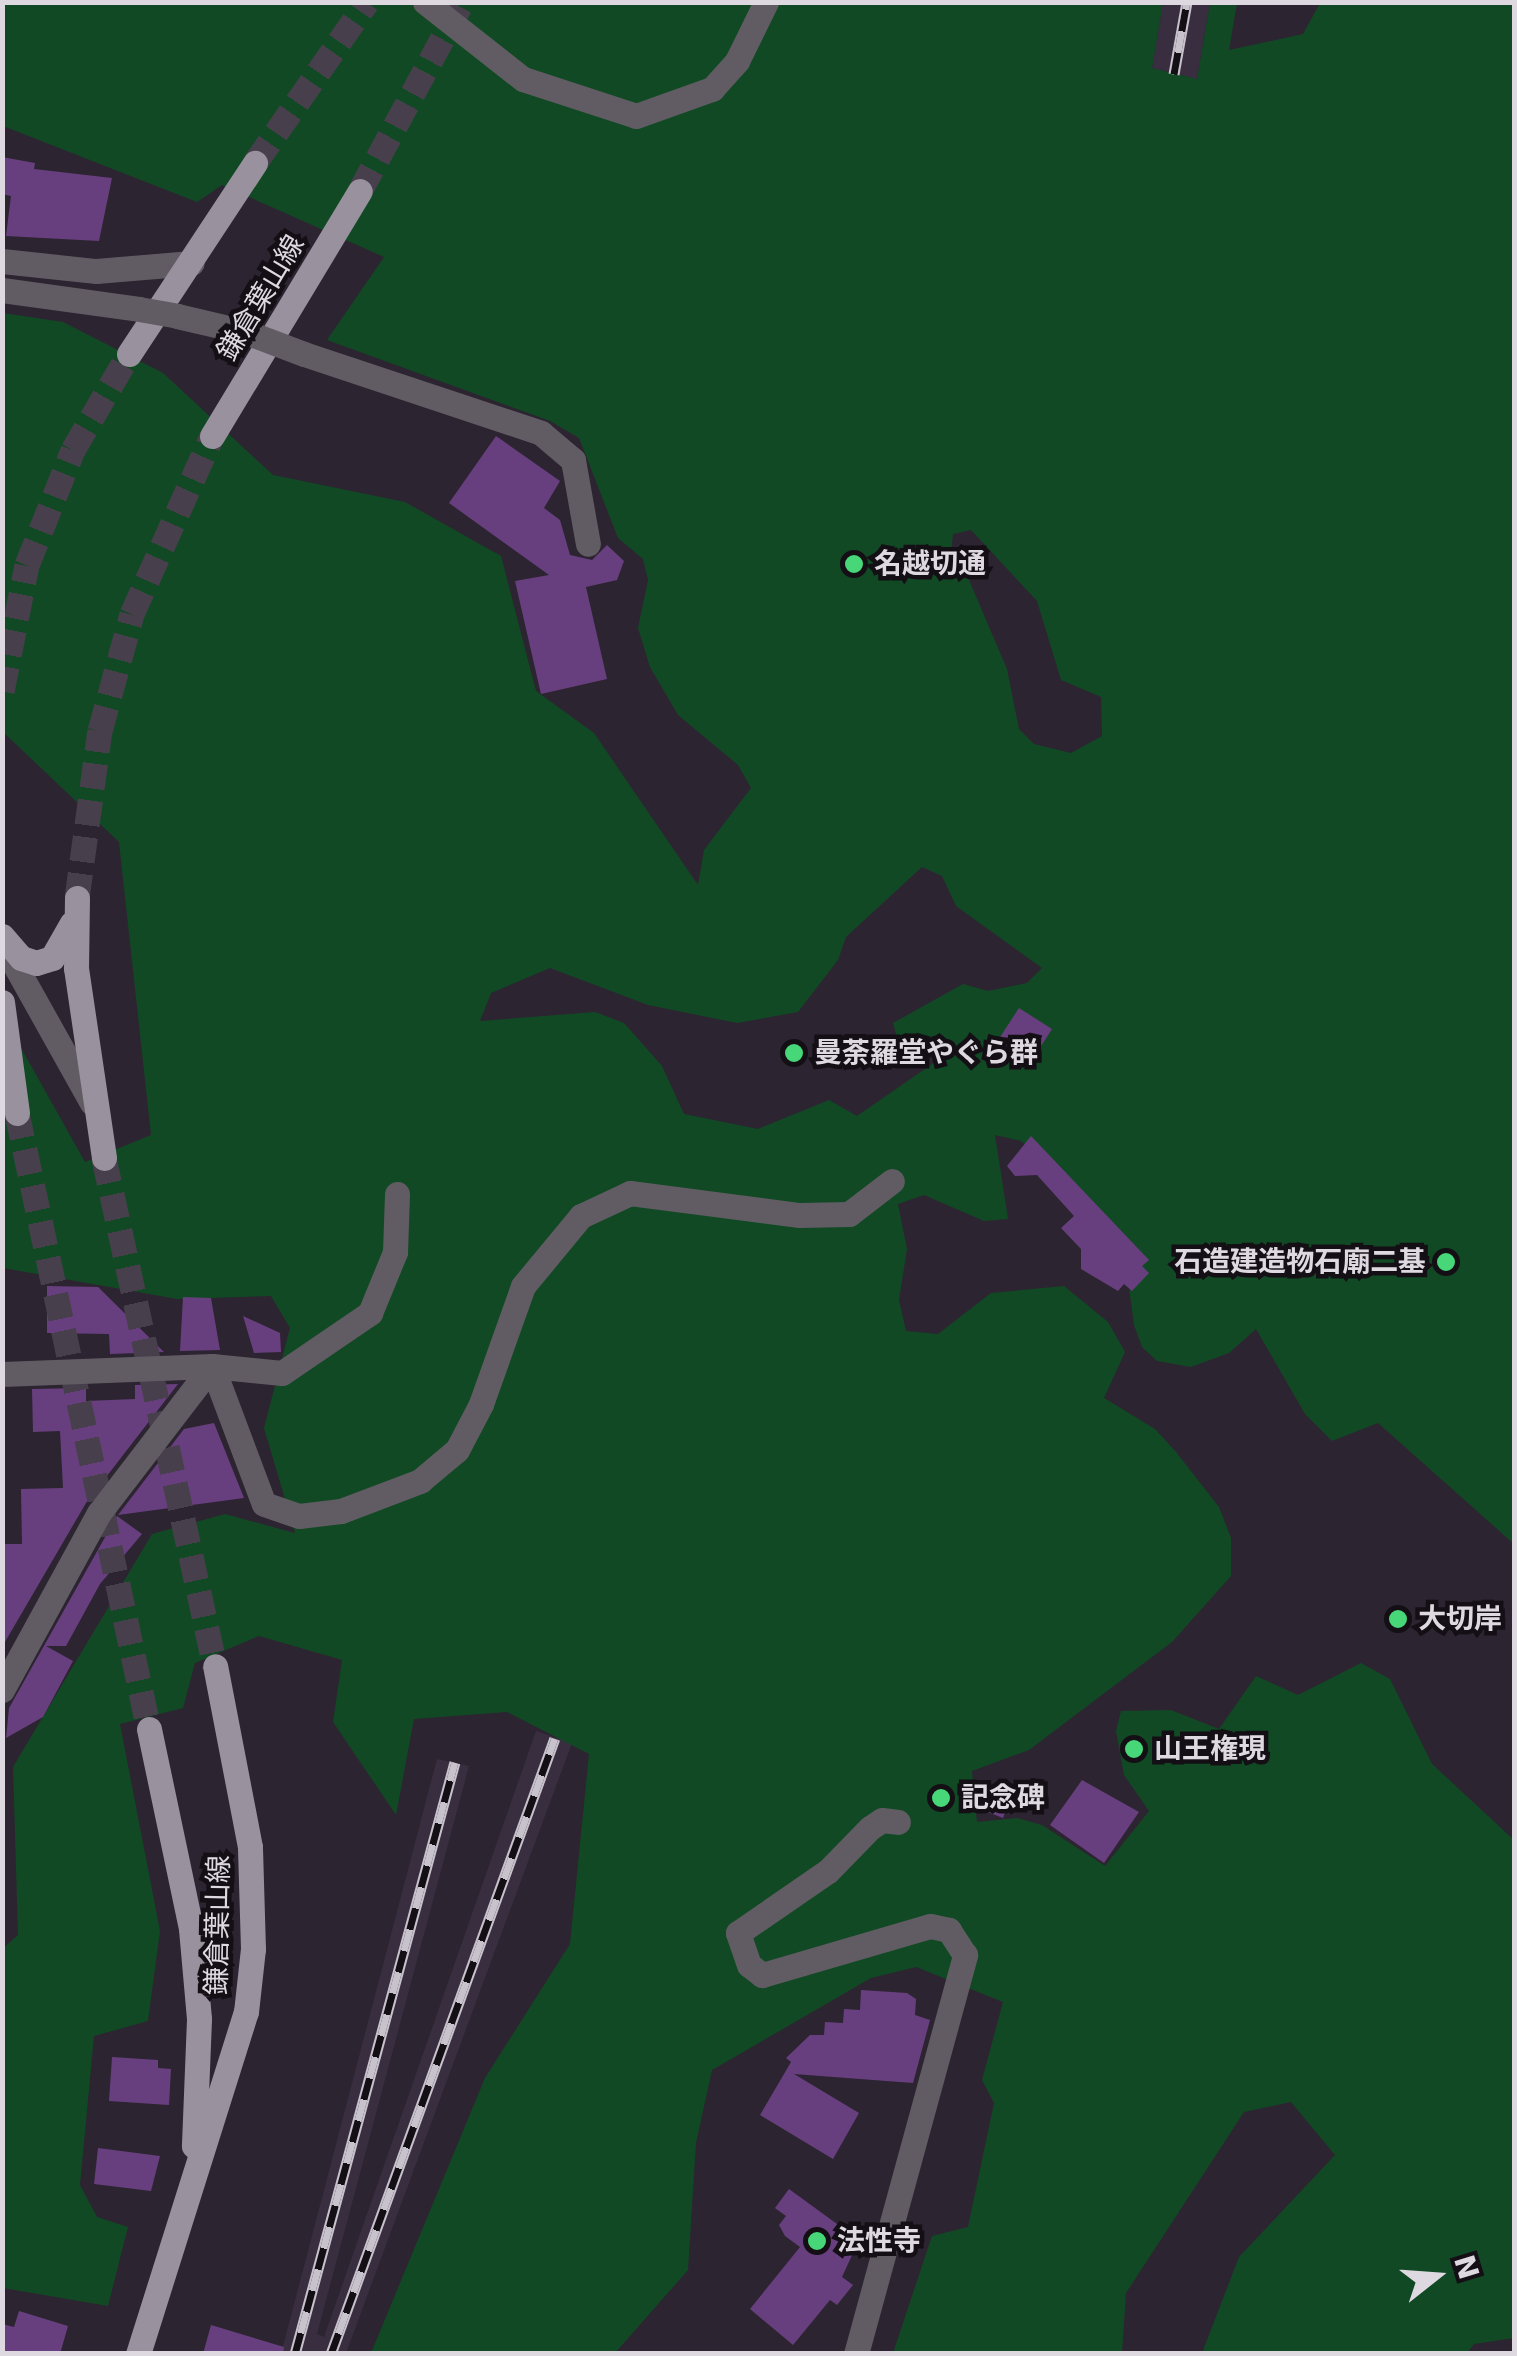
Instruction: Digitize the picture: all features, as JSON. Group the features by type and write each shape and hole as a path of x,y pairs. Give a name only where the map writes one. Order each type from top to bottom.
{"main road":[{"path":"128,354 256,163"},
{"name":"鎌倉葉山線","path":"212,436 360,191"},
{"path":"2,939 21,958 52,958 67,942 77,903 76,968 92,1103 104,1158"},
{"path":"2,1002 18,1114"},
{"name":"鎌倉葉山線","path":"138,2354 246,2012 254,1948 250,1847 214,1666"},
{"name":"鎌倉葉山線","path":"149,1729 191,1928 200,2018 192,2181"}],"street":[{"path":"426,2 523,79 581,103 636,116 712,89 737,61 766,2"},
{"path":"2,261 96,271 192,263"},
{"path":"2,290 139,309 246,332 541,433 574,460 588,544"},
{"path":"2,939 92,1103"},
{"path":"212,1366 264,1504 299,1516 341,1511 420,1482 457,1450 481,1404 523,1286 580,1216 630,1193 800,1215 849,1214 892,1181"},
{"path":"2,1374 212,1366 282,1373 370,1313 394,1252 396,1194"},
{"path":"2,1690 99,1512 212,1366"},
{"path":"856,2354 965,1955 949,1930 930,1926 762,1975 749,1965 738,1933 828,1872 870,1828 882,1820 898,1822"}],"shaded area":[{"path":"1163,3 1210,3 1197,79 1152,68"},
{"path":"536,1731 572,1743 346,2353 281,2354 437,1759 469,1766 317,2334 324,2337"}],"green space":[{"path":"3,3 1163,3 1152,68 1197,79 1210,3 1237,3 1229,50 1303,34 1320,3 1514,3 1514,1544 1378,1423 1332,1441 1305,1414 1256,1329 1229,1353 1191,1367 1157,1361 1142,1347 1134,1325 1126,1265 1054,1171 1021,1141 995,1135 1008,1219 984,1221 924,1195 898,1204 907,1249 899,1300 906,1331 938,1334 991,1293 1064,1286 1108,1322 1125,1352 1104,1398 1155,1429 1176,1452 1219,1507 1231,1538 1231,1576 1172,1642 1029,1750 972,1771 977,1822 1017,1818 1042,1825 1105,1866 1149,1811 1124,1775 1116,1731 1121,1711 1171,1710 1219,1729 1256,1676 1298,1695 1361,1663 1390,1679 1432,1764 1514,1840 1514,2338 1474,2344 1467,2353 1202,2353 1239,2257 1335,2155 1291,2102 1244,2112 1126,2293 1122,2353 893,2353 932,2236 968,2227 994,2103 982,2080 1003,2002 916,1967 871,1978 712,2070 696,2143 688,2270 615,2353 371,2353 485,2078 570,1944 589,1754 507,1712 414,1719 396,1815 333,1722 342,1660 259,1636 195,1663 183,1708 120,1724 160,1931 148,2021 94,2036 80,2185 97,2217 128,2227 108,2306 3,2288 2,1949 18,1935 13,1767 152,1534 225,1514 295,1533 264,1428 290,1328 271,1296 177,1299 3,1268 2,1014 85,1162 151,1135 119,842 3,732 3,313 63,322 163,373 273,475 405,502 501,556 536,691 594,733 698,885 704,850 751,788 738,765 678,715 650,667 638,628 648,580 643,559 618,538 579,438 550,421 327,340 384,257 222,185 197,202 3,126","holes":["971,530 1037,601 1061,680 1101,697 1102,736 1071,753 1034,744 1019,729 1007,669 963,566 951,553 953,534","922,867 942,876 956,906 1042,968 1027,983 988,991 963,984 893,1023 900,1048 925,1040 935,1062 857,1116 829,1100 758,1129 684,1114 662,1066 624,1023 595,1012 480,1021 491,993 550,968 648,1005 737,1023 798,1012 838,960 846,937"]}],"building":[{"path":"2,157 35,163 34,169 112,178 99,241 6,236 11,196 2,194"},
{"path":"496,436 560,481 544,508 560,520 570,555 592,560 607,545 624,561 617,580 586,587 607,679 541,694 515,581 549,575 449,503"},
{"path":"1019,1008 1052,1029 1027,1068 991,1051"},
{"path":"1031,1136 1149,1260 1142,1266 1149,1273 1132,1291 1124,1284 1118,1291 1081,1269 1081,1249 1061,1228 1074,1216 1037,1175 1015,1176 1007,1166"},
{"path":"47,1286 98,1287 164,1352 110,1354 109,1334 47,1333"},
{"path":"183,1297 211,1298 220,1350 180,1351"},
{"path":"243,1316 280,1333 281,1352 254,1353"},
{"path":"178,1384 86,1503 2,1647 3,1544 22,1544 21,1489 63,1488 60,1431 33,1432 32,1389 86,1388 86,1401 135,1399 135,1385"},
{"path":"214,1423 244,1498 118,1515 184,1429"},
{"path":"117,1516 142,1534 100,1584 66,1646 46,1646 73,1661 43,1717 6,1738 9,1708"},
{"path":"1082,1780 1139,1812 1104,1863 1050,1825"},
{"path":"986,1784 1012,1793 1003,1818 977,1808"},
{"path":"861,1990 907,1993 916,1999 915,2015 930,2020 913,2083 794,2074 859,2113 833,2159 760,2115 791,2062 786,2058 810,2035 824,2035 825,2022 843,2023 844,2009 860,2010"},
{"path":"112,2057 158,2060 158,2068 171,2069 169,2105 109,2101"},
{"path":"98,2148 160,2156 151,2191 94,2184"},
{"path":"789,2189 859,2240 842,2277 853,2285 837,2305 830,2300 793,2345 750,2309 800,2247 785,2236 779,2225 786,2216 775,2208"},
{"path":"19,2311 68,2326 60,2354 2,2354 2,2324 14,2327"},
{"path":"211,2325 284,2347 283,2354 203,2354"}],"tunnel":[{"path":"255,163 367,2"},
{"path":"360,191 462,2"},
{"path":"2,691 27,565 73,450 129,354"},
{"path":"77,898 100,731 132,614 212,436"},
{"path":"17,1113 149,1729"},
{"path":"104,1158 215,1666"}],"railway":[{"path":"1174,74 1187,2"},
{"path":"331,2354 555,1738"},
{"path":"295,2354 455,1762"}],"place":[{"name":"名越切通","path":"854,564"},
{"name":"曼荼羅堂やぐら群","path":"794,1053"},
{"name":"石造建造物石廟二基","path":"1446,1262"},
{"name":"大切岸","path":"1398,1619"},
{"name":"山王権現","path":"1134,1749"},
{"name":"記念碑","path":"941,1798"},
{"name":"法性寺","path":"817,2241"}]}
